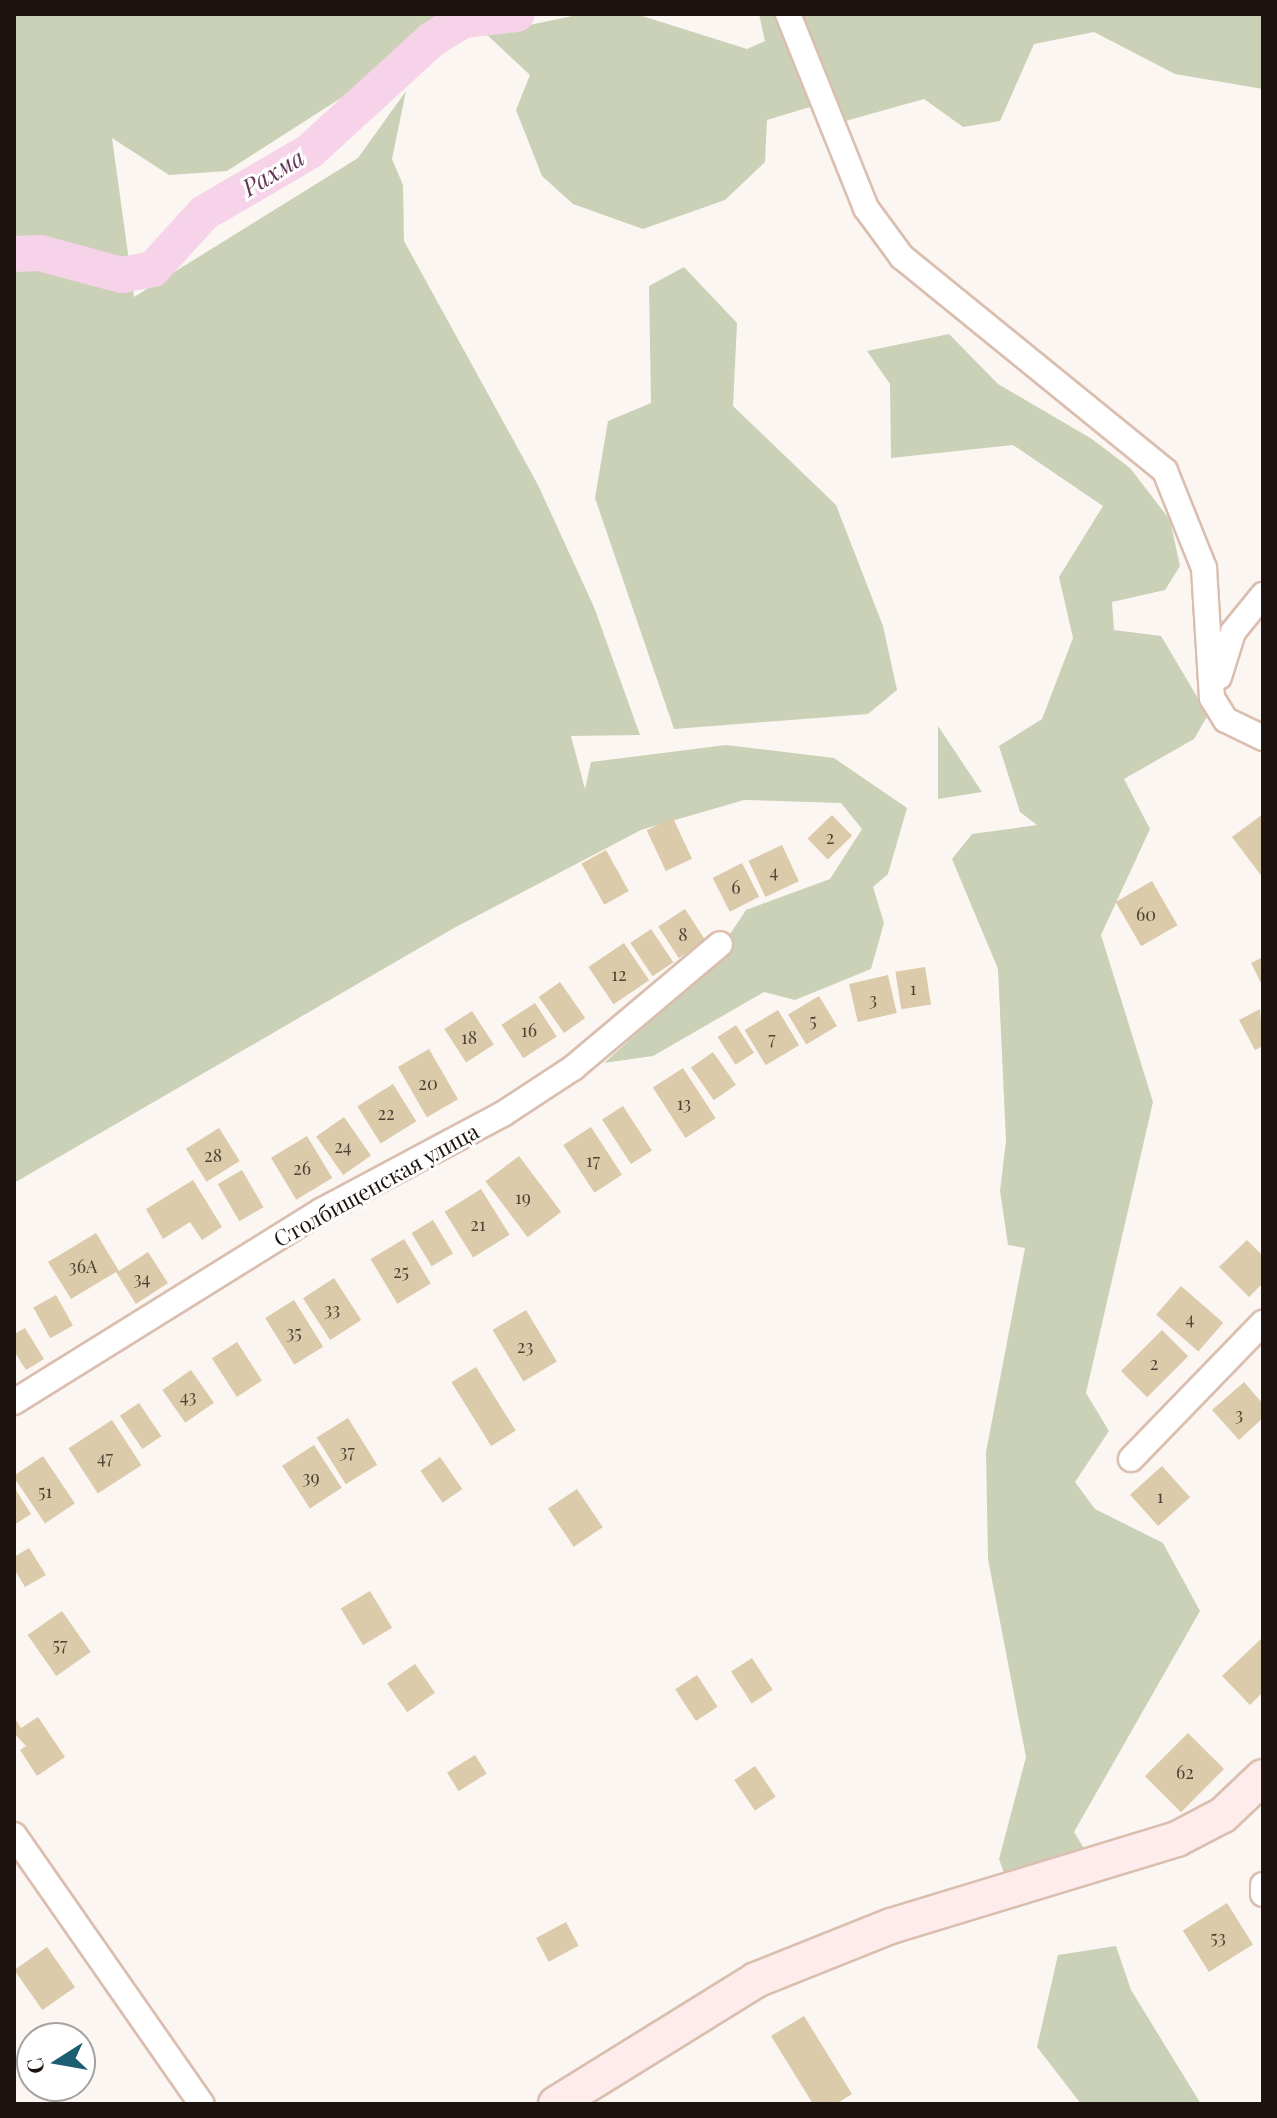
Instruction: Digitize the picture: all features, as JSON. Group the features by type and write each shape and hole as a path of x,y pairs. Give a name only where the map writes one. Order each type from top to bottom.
{"street":[{"path":"788,14 866,208 902,257 1165,471 1204,568 1212,698 1226,720 1263,738"},
{"path":"1212,698 1233,632 1263,595"},
{"name":"Столбищенская улица","path":"14,1402 321,1211 503,1114 573,1068 720,944"},
{"path":"1131,1459 1263,1323"},
{"path":"556,2104 756,1980 818,1953 1177,1839 1223,1815 1263,1777"},
{"path":"14,1835 202,2104"},
{"path":"1263,1885 1263,1894"}],"green space":[{"path":"14,14 464,14 441,17 341,98 227,171 169,175 112,138 134,297 358,158 406,91 392,159 403,185 404,241 538,485 594,607 640,735 571,736 585,789 591,762 726,745 834,758 907,808 888,874 873,887 884,923 871,969 795,1000 764,992 653,1056 604,1063 704,973 746,910 830,879 862,829 841,803 744,800 641,830 454,928 14,1183"},
{"path":"582,14 636,14 747,49 765,41 759,14 778,14 810,107 767,120 765,162 725,200 643,229 573,204 542,176 516,110 530,75 486,34"},
{"path":"801,14 1263,14 1263,89 1175,74 1094,32 1034,44 1000,121 963,127 924,99 842,122"},
{"path":"684,267 737,323 733,406 836,505 883,626 897,690 868,714 674,729 595,498 608,421 651,403 649,286"},
{"path":"949,334 998,384 1092,439 1130,468 1170,520 1180,566 1165,590 1112,602 1114,630 1161,636 1208,715 1194,739 1124,779 1150,829 1101,935 1153,1102 1086,1393 1109,1431 1075,1482 1095,1509 1163,1543 1200,1611 1074,1832 1085,1850 1006,1879 999,1859 1026,1757 988,1559 986,1452 1025,1248 1008,1245 1000,1191 1006,1141 998,969 952,859 972,834 1037,825 1020,812 999,746 1042,719 1073,638 1059,577 1103,506 1013,445 891,458 890,384 867,351"},
{"path":"938,726 982,792 938,799"},
{"path":"1116,1946 1131,1990 1201,2104 1081,2104 1037,2047 1058,1955"}],"building":[{"path":"1263,814 1263,878 1232,837"},
{"path":"832,815 852,836 828,859 808,839"},
{"path":"673,818 692,859 666,871 647,830"},
{"path":"782,845 799,881 765,897 748,861"},
{"path":"606,850 629,891 604,905 582,864"},
{"path":"742,863 759,897 730,912 713,878"},
{"path":"1152,881 1178,925 1141,946 1116,902"},
{"path":"685,909 706,941 679,958 658,926"},
{"path":"651,929 673,962 653,976 630,943"},
{"path":"624,943 649,980 614,1004 588,967"},
{"path":"1263,957 1263,987 1251,963"},
{"path":"925,967 931,1005 901,1009 895,972"},
{"path":"888,975 897,1013 858,1022 849,984"},
{"path":"560,982 585,1018 564,1033 539,997"},
{"path":"819,996 837,1026 806,1045 788,1015"},
{"path":"535,1003 557,1037 523,1058 501,1025"},
{"path":"1260,1009 1263,1046 1255,1050 1239,1020"},
{"path":"778,1010 799,1045 766,1065 745,1030"},
{"path":"472,1011 494,1045 466,1063 444,1029"},
{"path":"736,1025 754,1053 736,1065 718,1037"},
{"path":"429,1049 458,1099 427,1117 398,1067"},
{"path":"713,1052 736,1085 714,1100 691,1067"},
{"path":"683,1068 716,1118 685,1138 653,1088"},
{"path":"393,1084 416,1121 381,1144 357,1106"},
{"path":"623,1106 652,1150 631,1164 602,1120"},
{"path":"344,1117 371,1156 343,1175 316,1137"},
{"path":"591,1127 622,1175 594,1193 563,1145"},
{"path":"219,1128 240,1161 207,1182 186,1149"},
{"path":"307,1136 332,1178 296,1200 271,1158"},
{"path":"519,1156 561,1212 528,1237 485,1181"},
{"path":"242,1170 264,1207 239,1221 218,1184"},
{"path":"193,1180 222,1227 202,1240 190,1222 163,1239 146,1209"},
{"path":"481,1189 510,1235 473,1258 445,1212"},
{"path":"433,1220 453,1253 432,1266 412,1233"},
{"path":"96,1233 119,1271 148,1252 168,1283 136,1304 116,1272 71,1299 48,1262"},
{"path":"404,1239 431,1284 397,1304 371,1259"},
{"path":"1247,1240 1263,1256 1263,1283 1249,1297 1219,1267"},
{"path":"334,1278 361,1320 330,1340 303,1298"},
{"path":"1181,1286 1223,1323 1198,1351 1156,1315"},
{"path":"56,1295 73,1326 50,1338 33,1308"},
{"path":"294,1300 323,1347 294,1365 265,1318"},
{"path":"526,1310 557,1361 523,1382 493,1330"},
{"path":"25,1328 44,1359 26,1370 14,1351 14,1334"},
{"path":"1162,1330 1188,1356 1147,1397 1121,1371"},
{"path":"237,1342 262,1381 237,1397 212,1358"},
{"path":"476,1367 516,1431 491,1446 451,1382"},
{"path":"191,1370 214,1403 185,1423 162,1390"},
{"path":"1244,1382 1263,1404 1263,1418 1239,1440 1212,1410"},
{"path":"139,1403 161,1436 142,1449 120,1416"},
{"path":"348,1418 377,1465 346,1484 317,1438"},
{"path":"112,1420 141,1465 98,1494 68,1448"},
{"path":"314,1445 342,1488 310,1508 282,1466"},
{"path":"43,1456 75,1503 45,1523 14,1477"},
{"path":"440,1457 462,1489 443,1503 420,1471"},
{"path":"1162,1466 1190,1497 1158,1526 1130,1495"},
{"path":"14,1487 31,1514 14,1525"},
{"path":"577,1489 603,1527 574,1547 548,1509"},
{"path":"29,1548 46,1575 25,1587 14,1569 14,1557"},
{"path":"370,1591 392,1628 363,1645 341,1609"},
{"path":"62,1611 91,1652 56,1676 28,1635"},
{"path":"1263,1637 1263,1692 1250,1705 1222,1676"},
{"path":"752,1658 773,1690 752,1703 731,1672"},
{"path":"415,1664 435,1693 407,1712 387,1684"},
{"path":"697,1675 718,1707 696,1721 675,1689"},
{"path":"14,1717 21,1728 38,1717 65,1757 37,1776 20,1750 26,1746 14,1733"},
{"path":"1188,1733 1224,1769 1181,1812 1145,1776"},
{"path":"475,1755 487,1774 459,1791 447,1772"},
{"path":"755,1766 776,1797 755,1811 734,1780"},
{"path":"1227,1903 1253,1945 1209,1972 1183,1931"},
{"path":"566,1922 579,1946 549,1962 536,1938"},
{"path":"47,1947 75,1987 42,2010 14,1970"},
{"path":"804,2016 852,2094 836,2104 813,2104 771,2036"}],"waterway":[{"name":"Рахма","path":"14,254 40,253 122,275 153,269 204,213 310,151 431,40 463,20 517,14"}]}
